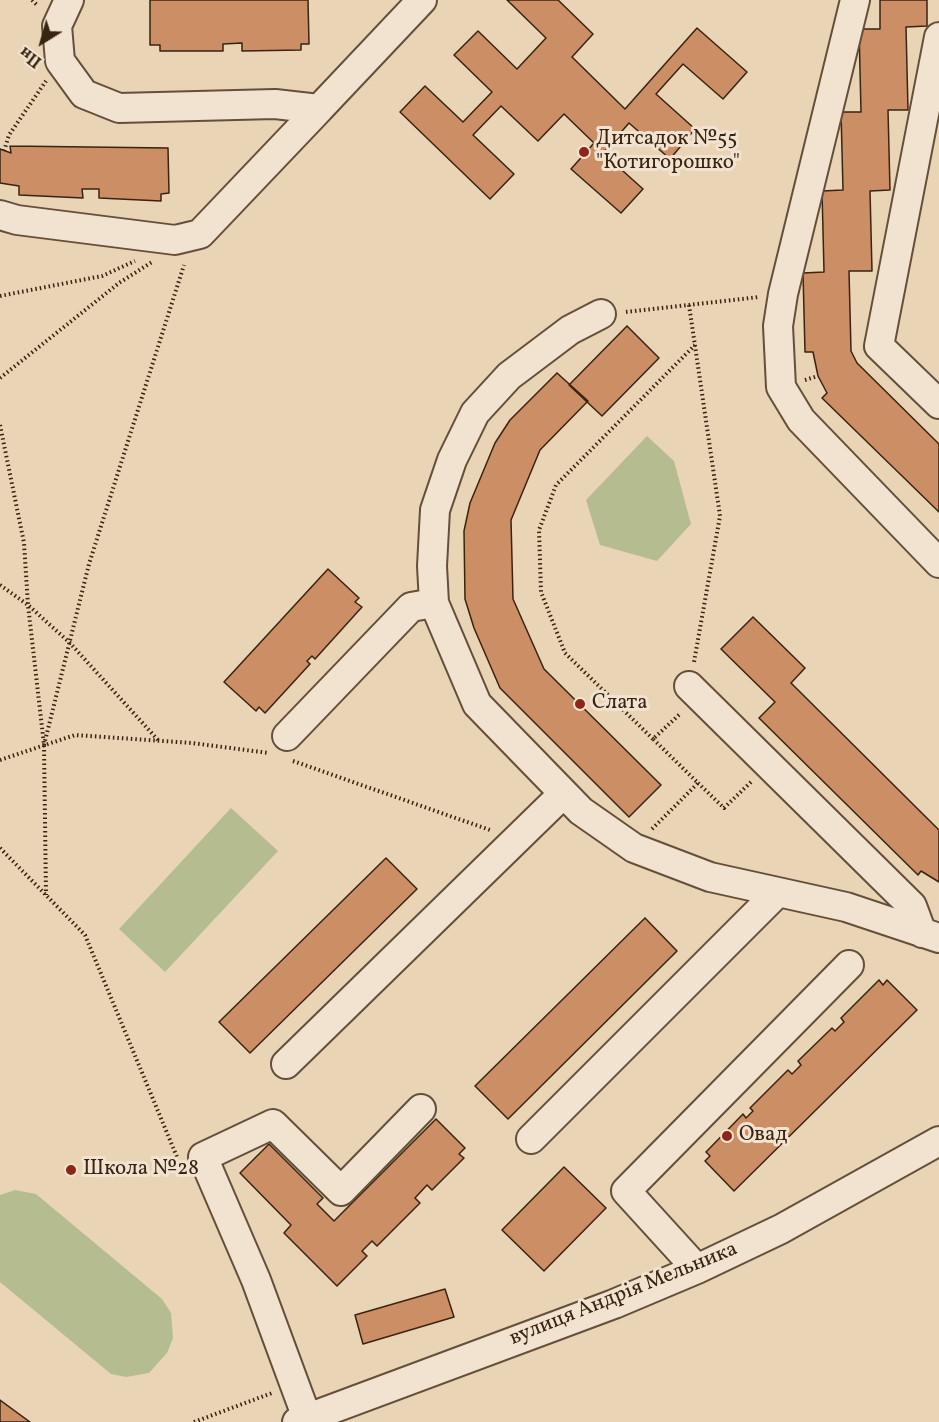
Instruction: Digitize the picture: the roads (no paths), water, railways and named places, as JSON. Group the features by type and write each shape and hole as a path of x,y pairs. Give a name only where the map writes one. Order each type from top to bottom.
{"street":[{"path":"69,0 57,26 60,61 84,94 119,108 275,104 320,109"},
{"path":"0,215 17,220 175,240 200,234 422,0"},
{"path":"855,0 783,294 778,326 781,387 801,420 939,563"},
{"path":"939,37 879,346 939,404"},
{"path":"601,314 570,330 509,376 475,412 452,460 435,510 432,566 434,603 477,704 563,794 582,811 634,848 710,877 846,907 930,935"},
{"path":"280,749 411,608 434,603"},
{"path":"688,696 912,906 930,935"},
{"path":"286,1064 563,794"},
{"path":"531,1139 777,893"},
{"path":"697,1269 626,1191 849,965"},
{"path":"294,1414 256,1280 203,1157 273,1124 341,1191 421,1109"},
{"name":"вулиця Андрія Мельника","path":"294,1414 614,1304 697,1269 781,1229 939,1141"}],"place":[{"name":"Дитсадок №55 \"Котигорошко\"","path":"584,152"},
{"name":"Слата","path":"580,704"},
{"name":"Овад","path":"727,1136"},
{"name":"Школа №28","path":"71,1170"}]}
